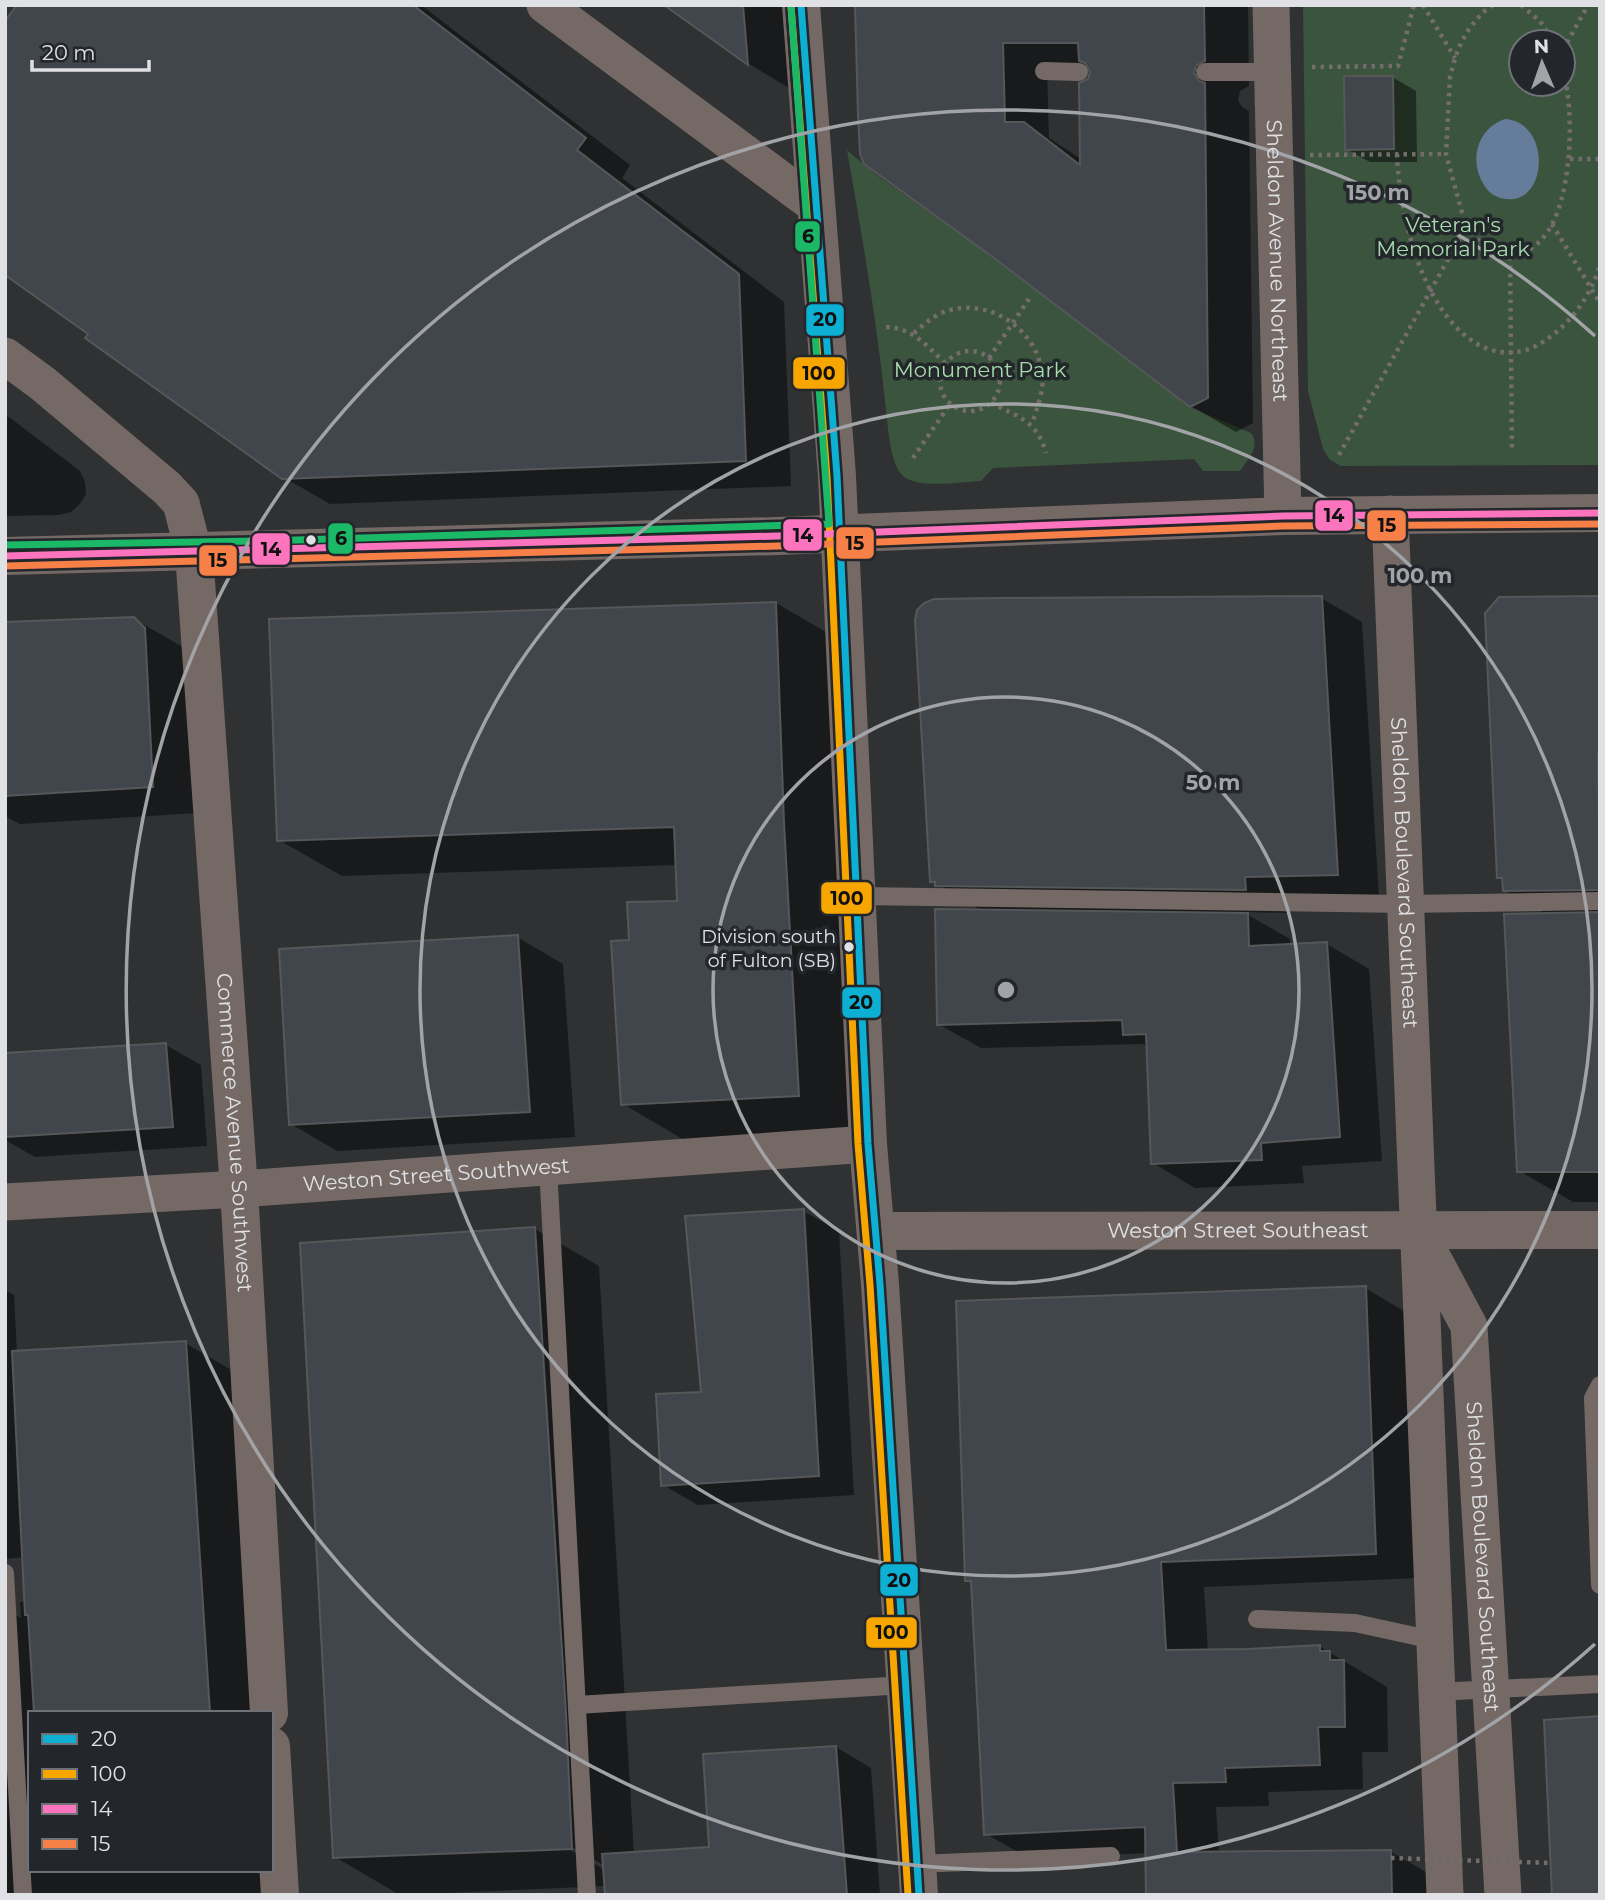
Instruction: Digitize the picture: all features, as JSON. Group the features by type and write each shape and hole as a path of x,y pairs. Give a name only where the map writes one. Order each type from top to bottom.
{"main road":[{"path":"801,5 840,534 868,1144 918,1879"},
{"path":"5,556 840,534 1283,516 1600,513"}],"street":[{"path":"545,5 815,205"},
{"name":"Sheldon Avenue Northeast","path":"1271,5 1283,516"},
{"path":"5,356 42,383 181,502 194,553"},
{"name":"Sheldon Boulevard Southeast","path":"1390,514 1445,1895"},
{"name":"Commerce Avenue Southwest","path":"194,553 239,1189 269,1711"},
{"name":"Weston Street Southwest","path":"5,1202 239,1189 868,1144"},
{"name":"Sheldon Boulevard Southeast","path":"1418,1230 1469,1326 1503,1895"},
{"name":"Weston Street Southeast","path":"876,1231 1600,1230"},
{"path":"273,1779 280,1895"}],"lane":[{"path":"1044,71 1079,72"},
{"path":"1205,72 1272,72"},
{"path":"857,896 1404,904 1600,901"},
{"path":"548,1167 587,1895"},
{"path":"1600,1385 1593,1398 1600,1585"},
{"path":"5,1573 23,1895"},
{"path":"1257,1619 1355,1623 1433,1640"},
{"path":"1436,1692 1600,1684"},
{"path":"577,1705 905,1685"},
{"path":"918,1879 1111,1856"}],"path":[{"path":"1309,67 1398,66 1414,5"},
{"path":"1423,5 1455,58"},
{"path":"1493,5 1482,13 1469,29 1455,58 1450,78 1446,154 1466,228 1481,243 1510,257 1524,254 1546,234 1552,224 1570,159 1566,98"},
{"path":"1521,5 1544,28"},
{"path":"1575,28 1588,5"},
{"path":"1396,154 1401,197 1422,271 1442,310 1464,334 1487,349 1525,351 1552,336 1580,306 1600,265"},
{"path":"1310,155 1446,154"},
{"path":"1570,159 1600,159"},
{"path":"1552,224 1600,303"},
{"path":"1339,455 1466,228"},
{"path":"1510,257 1512,451"},
{"path":"989,358 1029,299"},
{"path":"914,334 937,315 959,308 985,309 1012,323 1025,334 1033,347 1042,373 1040,398 1032,424"},
{"path":"886,327 900,327 914,334 946,364"},
{"path":"971,351 989,358 996,365 1000,384 998,394 991,403 975,411 967,411 950,404 941,389 942,372 946,364 953,357 971,351"},
{"path":"991,403 1032,424 1042,437 1046,453"},
{"path":"913,458 950,404"},
{"path":"1391,1858 1551,1863"}],"green space":[{"name":"Veteran's Memorial Park","path":"1303,5 1600,5 1600,465 1341,466 1330,460 1323,449 1308,391"},
{"name":"Monument Park","path":"847,150 875,174 994,258 1190,407 1251,433 1254,448 1240,471 1203,471 1194,459 993,468 981,481 952,483 929,484 903,476 895,463 890,445 874,312"}],"water":[{"path":"1505,119 1520,124 1531,134 1537,147 1539,162 1537,177 1530,189 1520,197 1506,199 1493,195 1484,185 1479,175 1476,156 1482,137 1496,123"}],"building":[{"path":"17,5 413,5 586,138 577,150 739,274 746,461 282,479 85,338 88,334 5,275 5,21"},
{"path":"664,5 743,5 748,65"},
{"path":"855,5 1204,5 1205,61 1196,66 1194,73 1199,81 1205,83 1208,398 1190,407 994,258 864,164 860,154","holes":["1003,43 1078,43 1079,61 1085,63 1090,72 1088,79 1079,83 1080,165 1024,122 1005,122"]},
{"path":"1344,76 1393,76 1394,149 1345,150"},
{"path":"1322,596 1338,875 1245,877 1246,890 935,886 935,882 930,882 915,620 917,610 924,603 934,599"},
{"path":"1600,596 1600,890 1503,891 1502,878 1497,878 1485,613 1499,597"},
{"path":"776,602 784,823 799,1096 621,1105 611,941 629,940 627,902 677,901 674,827 277,841 269,619"},
{"path":"134,617 145,628 153,787 5,796 5,622"},
{"path":"935,909 1248,913 1249,946 1327,942 1340,1137 1261,1143 1262,1160 1151,1164 1146,1034 1123,1035 1122,1020 937,1025"},
{"path":"1600,912 1600,1172 1517,1172 1504,914"},
{"path":"518,935 530,1112 289,1125 279,949"},
{"path":"166,1043 173,1127 5,1137 5,1053"},
{"path":"804,1209 819,1476 661,1486 656,1394 701,1392 685,1216"},
{"path":"535,1227 572,1849 333,1858 300,1243"},
{"path":"1366,1286 1376,1554 1161,1562 1166,1650 1320,1645 1320,1651 1330,1651 1330,1660 1344,1660 1345,1727 1318,1727 1320,1765 1225,1768 1226,1782 1173,1783 1177,1852 1391,1850 1392,1895 1146,1895 1145,1827 984,1835 971,1581 965,1581 956,1301"},
{"path":"186,1341 210,1711 34,1711 28,1615 25,1615 12,1351"},
{"path":"1600,1716 1600,1895 1552,1895 1544,1720"},
{"path":"836,1746 847,1895 605,1895 602,1854 709,1847 703,1754"}],"transit line":[{"name":"20","path":"801,5 837,476 868,1144 880,1284 919,1895"},
{"name":"100","path":"791,6 827,477 858,1144 870,1285 908,1895"},
{"name":"6","path":"5,545 264,541 829,524 791,6"},
{"name":"14","path":"5,556 778,536 1283,516 1600,513"},
{"name":"15","path":"5,566 778,546 1283,526 1600,524"}],"place":[{"name":"Division south of Fulton (SB)","path":"849,947"}]}
